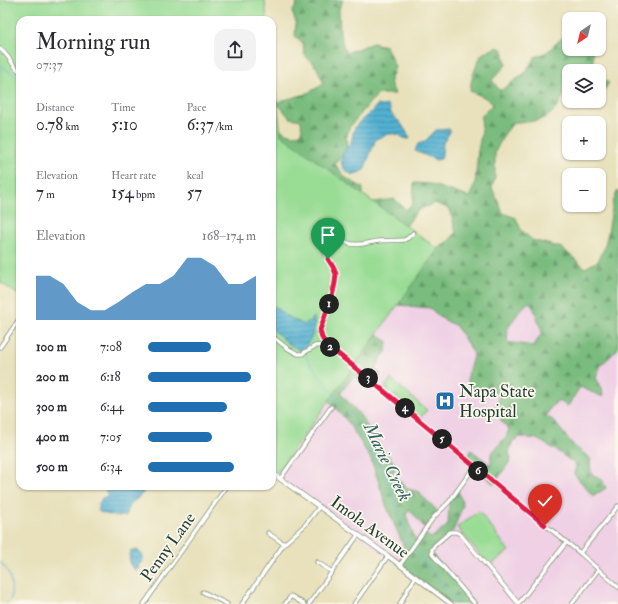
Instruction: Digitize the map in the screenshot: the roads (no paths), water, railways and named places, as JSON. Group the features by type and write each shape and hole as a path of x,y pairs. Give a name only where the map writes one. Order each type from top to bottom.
{"street":[{"path":"0,49 9,56 16,68"},
{"path":"413,233 404,240 350,244 343,241 330,231 327,230 324,232 322,236 324,250 336,274 331,301 320,330 322,338 327,345 580,553 618,587"},
{"path":"0,347 16,324"},
{"path":"276,339 298,354 302,354 315,346 327,345"},
{"path":"280,479 331,407"},
{"path":"400,565 433,518 449,502 474,467"},
{"name":"Imola Avenue","path":"276,476 388,556 416,577 444,602 451,604"},
{"name":"Penny Lane","path":"144,604 225,490"},
{"path":"580,553 618,506"},
{"path":"242,604 284,544 305,525 319,507"},
{"path":"475,604 432,554 432,549 435,545 450,532 460,534 519,604 566,543"},
{"path":"268,533 284,544"},
{"path":"309,604 358,535"},
{"path":"354,604 388,556"},
{"path":"317,562 332,572"},
{"path":"572,604 598,570"},
{"path":"400,604 416,577"},
{"path":"203,592 227,604"},
{"path":"285,604 291,596 304,604"}],"water":[{"path":"377,105 388,105 392,115 400,122 410,139 392,134 376,139 364,170 354,175 349,173 343,167 341,160 342,156 347,146 351,142 355,127"},
{"path":"449,129 450,132 443,143 441,159 436,160 415,151 418,144 424,142 436,130"},
{"path":"276,308 285,315 304,325 314,317 313,333 308,343 301,351 290,345 276,333"},
{"path":"105,490 144,490 143,493 130,505 126,516 104,514 98,511 102,498 108,497"},
{"path":"137,550 143,556 142,562 138,566 139,568 135,570 130,565 129,553"}],"waterway":[{"name":"Marie Creek","path":"0,65 16,76"},
{"name":"Marie Creek","path":"305,356 340,403"},
{"name":"Marie Creek","path":"348,412 357,424 389,485 410,545"},
{"name":"Marie Creek","path":"414,549 459,604"},
{"path":"0,562 7,570 11,584 11,599 6,604"}],"place":[{"name":"Napa State Hospital","path":"445,401"}]}
